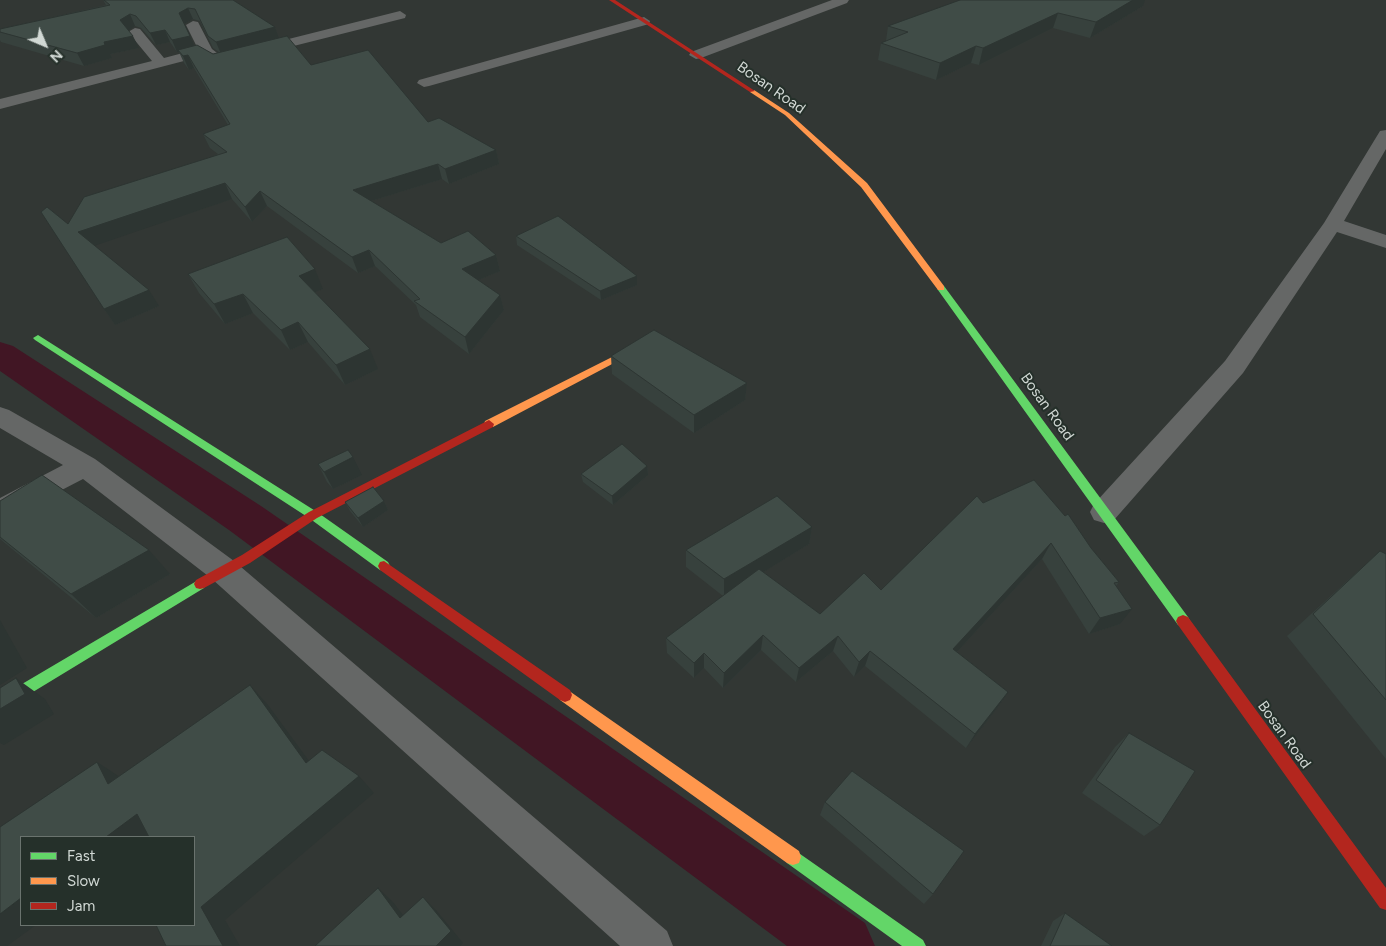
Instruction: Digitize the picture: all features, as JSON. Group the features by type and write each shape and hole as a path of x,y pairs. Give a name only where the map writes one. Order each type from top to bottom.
{"main road":[{"name":"Bosan Road","path":"612,0 787,114 864,185 976,335 1386,902"},
{"path":"38,338 313,515 917,946"},
{"path":"0,705 313,515 630,351"}],"street":[{"path":"696,55 843,0"},
{"path":"193,25 206,51 213,59 227,59 400,15"},
{"path":"424,83 644,21"},
{"path":"136,32 161,63"},
{"path":"0,104 206,51"},
{"path":"1104,512 1234,367 1333,224 1386,135"},
{"path":"1333,224 1386,242"},
{"path":"0,416 85,466 234,564 652,946"},
{"path":"0,511 85,466"}],"building":[{"path":"104,0 233,0 275,27 216,42 208,36 195,9 188,8 179,13 190,36 172,40 165,30 150,33 136,16 130,14 120,20 133,36 104,42 105,45 77,53 0,32 0,29 110,5"},
{"path":"960,0 1133,0 1096,22 1058,13 983,48 976,46 940,63 881,43 908,32 888,26"},
{"path":"287,36 311,65 368,50 428,122 439,118 496,150 445,169 438,164 353,190 441,243 468,231 496,255 462,269 500,295 465,337 414,301 420,299 369,250 352,257 260,191 245,207 225,183 78,232 149,290 104,309 41,212 47,207 68,224 84,197 227,152 203,134 230,124 188,55 183,56 178,50 197,45 213,54"},
{"path":"558,216 637,276 600,291 516,236"},
{"path":"287,237 315,269 299,276 370,349 336,365 298,322 281,330 243,294 214,304 188,274"},
{"path":"654,330 747,383 694,415 611,356"},
{"path":"622,444 647,466 612,496 581,474"},
{"path":"348,450 353,457 324,472 318,464"},
{"path":"42,475 149,550 71,594 0,537 0,501"},
{"path":"1034,480 1065,516 1068,514 1091,548 1119,582 1114,583 1132,609 1100,618 1051,543 953,649 1008,692 975,734 870,651 859,662 838,636 799,668 763,635 724,673 704,653 694,663 666,638 759,569 820,614 864,573 881,590 977,496 983,503"},
{"path":"373,487 384,501 358,518 345,502"},
{"path":"777,496 812,527 724,579 686,550"},
{"path":"1380,551 1386,554 1386,700 1313,614"},
{"path":"16,678 25,694 0,709 0,688"},
{"path":"250,685 306,763 322,750 359,776 201,907 223,946 166,946 156,926 195,926 195,836 148,836 137,814 107,836 20,836 20,899 0,914 0,827 97,762 108,784"},
{"path":"1129,733 1195,771 1160,825 1096,780"},
{"path":"852,771 964,851 933,894 825,802"},
{"path":"378,888 400,918 423,897 451,931 436,946 315,946"},
{"path":"1065,913 1112,946 1050,946"}],"waterway":[{"path":"0,354 245,518 842,946"}],"traffic: fast":[{"path":"941,288 1183,621"},
{"path":"38,338 313,515 384,566"},
{"path":"0,705 200,584"},
{"path":"793,857 917,946"}],"traffic: slow":[{"path":"752,91 787,114 864,185 941,288"},
{"path":"489,424 630,351"},
{"path":"565,695 793,857"}],"traffic: jam":[{"path":"612,0 752,91"},
{"path":"200,584 246,559 313,515 489,424"},
{"path":"384,566 565,695"},
{"path":"1183,621 1386,902"}]}
